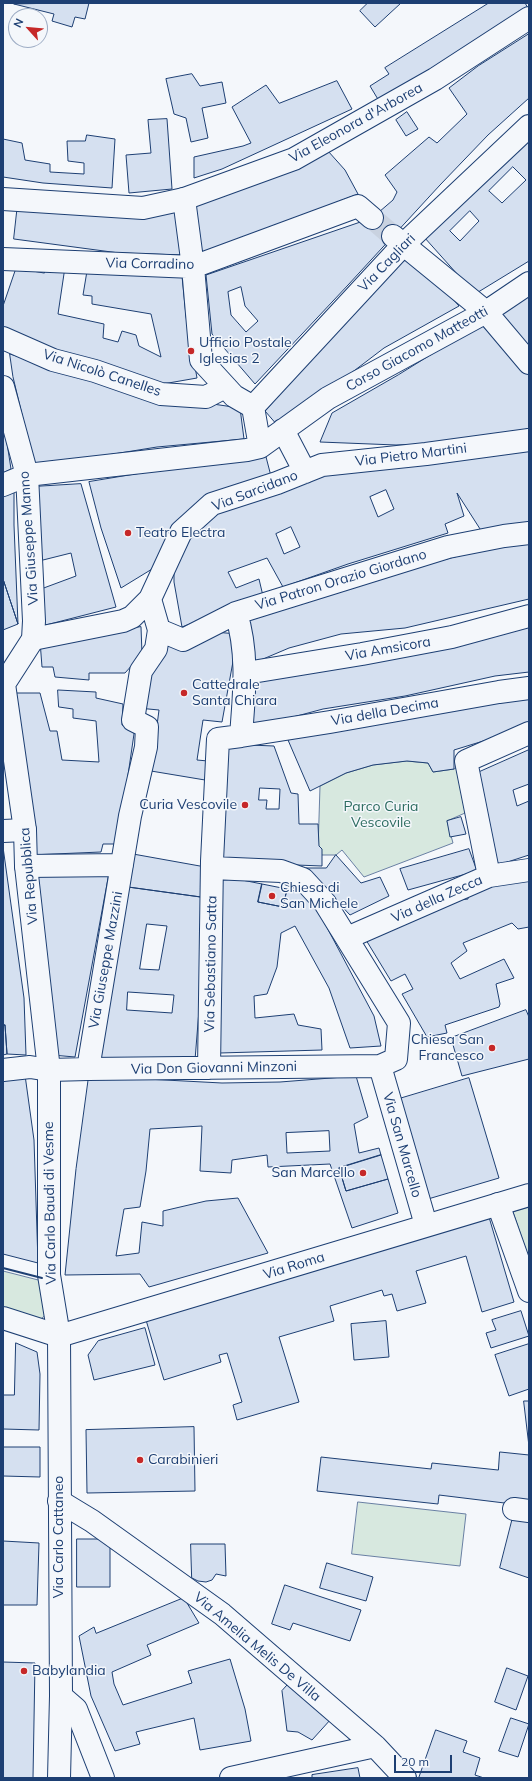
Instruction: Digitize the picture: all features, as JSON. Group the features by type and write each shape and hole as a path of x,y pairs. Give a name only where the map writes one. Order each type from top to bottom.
{"street":[{"name":"Via Eleonora d'Arborea","path":"3,199 143,208 184,199 294,159 436,79 529,18"},
{"name":"Via Cagliari","path":"253,407 399,240 529,126"},
{"path":"3,485 27,474 216,454 260,447 253,407 234,396 201,360 193,267 184,199"},
{"name":"Via Corradino","path":"3,259 193,267 365,212"},
{"path":"399,240 486,312 529,363"},
{"name":"Corso Giacomo Matteotti","path":"260,447 328,398 486,312 529,283"},
{"name":"Via Nicolò Canelles","path":"3,338 53,360 95,371 161,394 206,397 226,387"},
{"name":"Via Giuseppe Manno","path":"4,389 27,474 34,622 33,639"},
{"path":"284,430 314,468"},
{"name":"Via Pietro Martini","path":"314,468 529,440"},
{"name":"Via Sarcidano","path":"33,639 123,621 132,617 150,599 181,532 212,504 314,468"},
{"name":"Via Patron Orazio Giordano","path":"159,630 183,640 236,613 448,547 504,536 529,533"},
{"path":"150,599 159,630"},
{"path":"236,613 242,630 246,673 241,736"},
{"name":"Via Amsicora","path":"246,673 362,654 452,637 529,616"},
{"name":"Via Giuseppe Mazzini","path":"88,1070 130,816 146,747 147,727 133,720 141,671 156,649 159,630"},
{"path":"4,684 33,639"},
{"name":"Via Repubblica","path":"4,684 25,830 26,866 49,1070"},
{"name":"Via della Decima","path":"215,790 218,739 330,722 529,688"},
{"path":"489,876 466,761 529,733"},
{"name":"Via Sebastiano Satta","path":"209,1068 212,865 215,790"},
{"path":"3,831 25,830"},
{"path":"26,866 124,857"},
{"path":"212,865 281,872 303,879 325,904 399,1023 396,1059 380,1066"},
{"name":"Via della Zecca","path":"347,938 489,876 529,870"},
{"name":"Via Don Giovanni Minzoni","path":"3,1070 30,1067 49,1070 88,1070 380,1066"},
{"name":"Via San Marcello","path":"380,1066 426,1225"},
{"name":"Via Carlo Baudi di Vesme","path":"49,1070 49,1275 59,1336"},
{"name":"Via Roma","path":"59,1336 529,1195"},
{"path":"498,1204 529,1291"},
{"path":"3,1318 59,1336"},
{"name":"Via Carlo Cattaneo","path":"59,1336 59,1778"},
{"name":"Via Amelia Melis De Villa","path":"59,1501 92,1521 222,1614 375,1746 405,1778"},
{"path":"60,1696 76,1709 103,1778"},
{"path":"60,1737 87,1738"},
{"path":"231,1778 296,1772 375,1746"}],"green space":[{"name":"Parco Curia Vescovile","path":"407,761 428,763 433,772 464,766 465,813 447,821 453,843 364,877 342,850 336,855 322,855 318,850 320,786 346,773 373,765"},
{"path":"529,1207 529,1259 513,1212"},
{"path":"3,1271 46,1282 48,1313 36,1323 3,1314"},
{"path":"358,1502 466,1514 460,1566 352,1554"}],"building":[{"path":"89,3 85,19 75,17 72,27 52,21 54,14 48,12 48,8 30,8 14,4"},
{"path":"368,3 401,3 375,27 360,11"},
{"path":"489,3 525,3 528,8 379,101 370,86 389,74 385,68"},
{"path":"529,34 529,98 488,135 440,185 255,384 212,334 206,275 372,218 393,200 397,192 385,175 429,137 437,143 467,114 449,88 478,66","holes":["241,287 245,306 258,321 246,332 231,315 228,292"]},
{"path":"192,74 200,86 222,82 226,103 202,108 208,138 191,142 186,118 174,114 166,79"},
{"path":"337,81 352,109 222,169 194,178 194,157 251,143 232,107 266,85 279,103"},
{"path":"407,112 418,129 406,136 396,120"},
{"path":"167,119 172,189 129,193 126,155 151,153 148,120"},
{"path":"529,133 529,261 475,294 424,237","holes":["513,167 526,180 502,203 489,191","470,211 479,221 460,241 450,231"]},
{"path":"87,135 115,139 112,188 43,183 3,177 3,139 22,143 25,160 50,164 50,172 84,174 84,163 68,161 67,141 85,141"},
{"path":"328,151 345,170 358,194 201,255 193,207"},
{"path":"18,203 177,210 182,255 119,253 14,239"},
{"path":"411,252 459,306 384,348 325,393 278,426 265,411 337,329"},
{"path":"45,265 65,267 58,314 104,324 103,338 118,342 122,331 136,335 139,346 161,357 151,314 92,304 92,296 83,295 87,271 182,276 186,316 197,378 157,385 134,382 3,329 3,306 16,268 44,273"},
{"path":"529,293 529,353 497,314"},
{"path":"481,324 529,375 529,428 513,434 462,443 396,445 320,442 332,413 398,375"},
{"path":"10,354 138,393 240,408 244,439 157,447 89,458 35,469 13,377"},
{"path":"3,417 11,469 3,473"},
{"path":"529,449 529,524 482,532 457,493 464,516 445,524 448,533 348,564 283,587 267,558 228,572 236,588 259,579 263,596 182,627 174,582 174,559 210,512 351,466","holes":["386,490 394,509 378,517 370,497","291,527 300,547 284,554 276,534"]},
{"path":"265,453 272,480 191,513 157,566 121,588 101,528 89,482"},
{"path":"81,484 116,607 42,626 41,589 76,576 71,553 39,561 32,487"},
{"path":"14,491 18,624 3,579 3,496"},
{"path":"518,541 529,541 529,599 405,628 341,634 289,648 249,665 248,615 360,581"},
{"path":"3,579 18,624 3,630"},
{"path":"529,620 529,672 495,676 405,696 323,709 252,728 251,679"},
{"path":"141,627 142,654 125,673 89,673 89,680 55,677 53,667 42,667 40,641"},
{"name":"Cattedrale Santa Chiara","path":"214,632 238,634 222,722 203,720 197,760 208,761 205,780 151,771 159,710 138,708 164,640"},
{"path":"58,690 96,692 96,698 123,704 122,725 135,727 118,844 103,844 101,852 30,855 9,693 40,693 50,731 57,731 62,760 99,762 96,721 73,718 73,709 59,707"},
{"path":"529,692 529,727 454,750 454,769 433,772 428,763 407,761 373,765 346,773 310,791 288,740 354,723"},
{"name":"Curia Vescovile","path":"225,744 274,746 291,793 298,794 299,824 318,824 319,846 322,849 322,866 219,862","holes":["260,788 280,789 279,809 266,809 267,800 259,800"]},
{"path":"529,750 529,784 513,790 517,806 529,801 529,855 492,867 475,774"},
{"path":"461,817 466,834 450,837 447,821"},
{"path":"3,847 24,998 26,1055 7,1054 5,1025 3,1026"},
{"path":"469,849 477,871 408,890 400,869"},
{"path":"133,854 211,868 208,898 128,887"},
{"path":"336,855 361,883 380,877 389,896 350,915 306,868 326,868"},
{"path":"109,873 75,1057 52,1055 34,874"},
{"path":"222,876 262,884 258,902 283,907 287,889 306,894 323,920 374,1016 381,1046 350,1048 329,988 295,926 281,933 277,967 267,994 254,996 255,1018 294,1014 298,1025 321,1029 322,1050 220,1053"},
{"path":"529,877 529,927 518,929 512,923 463,943 467,951 451,963 460,979 504,959 514,978 496,984 500,1004 499,1007 445,1025 447,1033 427,1037 402,994 413,989 405,974 391,981 363,935 449,901 468,899 468,889"},
{"name":"Chiesa di San Michele","path":"262,884 287,889 283,907 258,902"},
{"path":"128,887 208,898 195,1060 95,1061","holes":["147,924 167,926 159,970 140,969","128,992 174,995 172,1013 127,1010"]},
{"name":"Chiesa San Francesco","path":"526,1010 529,1017 529,1059 462,1076 451,1038"},
{"path":"5,1025 7,1054 3,1055 3,1026"},
{"path":"25,1075 34,1140 38,1263 3,1254 3,1078"},
{"path":"89,1076 222,1083 280,1082 356,1076 368,1117 354,1124 359,1153 379,1148 381,1155 339,1168 346,1191 388,1179 398,1213 352,1228 330,1164 268,1167 267,1155 232,1160 231,1173 200,1171 202,1126 150,1129 146,1171 140,1207 124,1209 116,1256 139,1253 142,1222 163,1226 163,1211 206,1201 238,1198 268,1253 149,1287 140,1274 65,1275 76,1169","holes":["329,1131 330,1151 287,1153 286,1133"]},
{"path":"469,1078 499,1178 428,1199 399,1099"},
{"name":"San Marcello","path":"381,1155 388,1179 346,1191 339,1168"},
{"path":"489,1217 514,1302 482,1312 466,1256 416,1271 426,1303 397,1311 392,1294 384,1296 382,1290 330,1306 334,1321 279,1337 299,1402 237,1420 233,1405 242,1402 227,1353 219,1355 221,1362 164,1380 146,1320"},
{"path":"521,1311 529,1336 491,1348 486,1333 496,1330 492,1320"},
{"path":"386,1321 389,1357 354,1360 351,1324"},
{"path":"145,1328 155,1365 94,1380 88,1355 98,1341"},
{"path":"16,1343 37,1352 40,1374 39,1430 3,1429 3,1395 14,1395"},
{"path":"529,1344 529,1389 509,1396 495,1355"},
{"path":"524,1401 529,1401 529,1446"},
{"name":"Carabinieri","path":"194,1427 195,1491 87,1493 86,1430"},
{"path":"3,1447 40,1447 40,1477 3,1476"},
{"path":"500,1452 529,1455 529,1506 439,1495 438,1504 317,1491 321,1457 431,1469 432,1463 498,1470"},
{"path":"513,1517 529,1519 529,1578 500,1568"},
{"path":"77,1539 110,1539 110,1587 77,1587"},
{"path":"3,1541 39,1543 37,1605 3,1605"},
{"path":"191,1544 225,1544 226,1576 216,1574 212,1580 206,1582 198,1581 192,1578"},
{"path":"327,1563 373,1577 366,1601 320,1588"},
{"path":"285,1585 361,1610 350,1641 293,1623 290,1630 272,1624"},
{"path":"184,1598 199,1623 147,1645 151,1655 112,1672 114,1684 123,1705 192,1683 188,1671 230,1659 245,1709 251,1741 200,1750 194,1718 136,1732 140,1744 115,1751 91,1696 79,1636 94,1627 96,1633"},
{"path":"3,1662 35,1663 33,1778 3,1778"},
{"path":"507,1668 528,1676 516,1710 495,1702"},
{"path":"292,1680 331,1719 312,1740 298,1732 287,1731 282,1691"},
{"path":"511,1718 529,1724 518,1757 499,1751"},
{"path":"436,1730 467,1741 463,1752 480,1758 475,1775 484,1778 419,1778"},
{"path":"358,1768 360,1778 312,1778 312,1775"}],"tunnel":[{"path":"372,218 393,236"}],"wall":[{"path":"3,1268 42,1278"}],"place":[{"name":"Ufficio Postale Iglesias 2","path":"191,351"},
{"name":"Teatro Electra","path":"128,533"},
{"name":"Cattedrale Santa Chiara","path":"184,693"},
{"name":"Curia Vescovile","path":"245,805"},
{"name":"Chiesa di San Michele","path":"272,896"},
{"name":"Chiesa San Francesco","path":"492,1048"},
{"name":"San Marcello","path":"363,1173"},
{"name":"Carabinieri","path":"140,1460"},
{"name":"Babylandia","path":"24,1671"}]}
